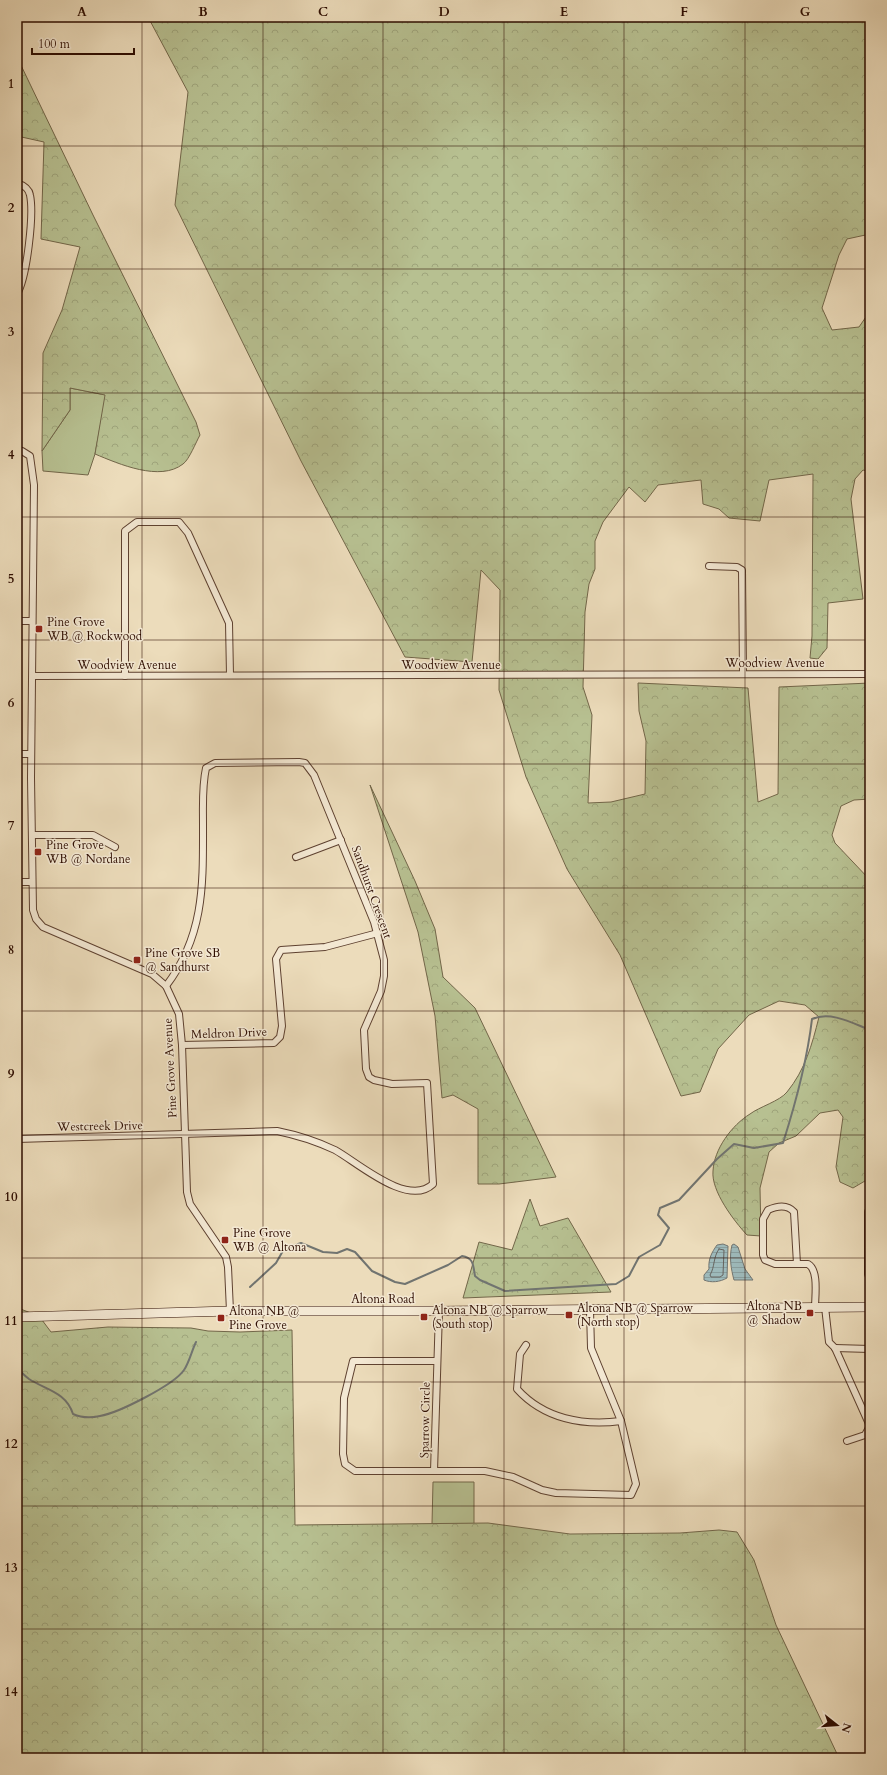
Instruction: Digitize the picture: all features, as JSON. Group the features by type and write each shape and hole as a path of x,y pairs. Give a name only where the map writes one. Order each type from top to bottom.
{"main road":[{"name":"Altona Road","path":"17,1317 230,1311 439,1311 870,1307"}],"street":[{"path":"17,183 26,188 30,194 31,206 29,249 20,288 17,294"},
{"name":"Pine Grove Avenue","path":"17,450 30,456 34,485 31,754 32,882 34,916 43,927 152,974 166,986 179,1014 182,1045 186,1180 190,1204 226,1257 228,1267 230,1311"},
{"path":"125,676 126,531 137,522 179,522 188,533 229,623 230,676"},
{"path":"709,566 737,567 742,570 742,674"},
{"path":"17,621 32,621"},
{"name":"Woodview Avenue","path":"33,676 870,674"},
{"path":"17,754 31,754"},
{"name":"Sandhurst Crescent","path":"166,986 189,947 200,913 203,881 203,785 206,768 215,763 305,763 314,775 341,840 378,933 384,960 382,991 364,1030 366,1069 369,1077 374,1080 392,1084 427,1082 433,1184 429,1188 417,1189 403,1188 388,1184 336,1151 296,1134 277,1131 184,1134"},
{"path":"32,834 92,835 115,847"},
{"path":"296,857 341,840"},
{"path":"17,882 32,882"},
{"name":"Meldron Drive","path":"182,1045 274,1043 280,1037 282,1026 276,959 280,950 325,947 378,933"},
{"name":"Westcreek Drive","path":"17,1139 184,1134"},
{"path":"797,1264 794,1212 791,1208 774,1207 768,1210 764,1219 763,1255 765,1260 775,1264 797,1264 808,1264 813,1268 820,1308 829,1342 834,1348 870,1426 865,1435 847,1441"},
{"path":"868,1212 868,1274 870,1280"},
{"name":"Sparrow Circle","path":"439,1311 434,1471 499,1473 513,1477 542,1490 556,1493 631,1495 636,1484 622,1421 591,1348 590,1310"},
{"path":"526,1346 520,1354 517,1388 528,1400 566,1419 579,1422 622,1421"},
{"path":"834,1348 870,1349"},
{"path":"434,1471 355,1471 349,1468 345,1464 343,1454 344,1398 353,1361 437,1361"}],"green space":[{"path":"148,17 870,17 870,234 847,239 839,255 822,308 832,330 859,327 870,311 870,472 863,470 855,479 851,499 863,599 828,603 827,648 818,659 810,658 812,636 813,474 769,480 760,521 729,518 719,509 703,504 701,480 658,485 645,502 629,487 603,522 595,541 595,569 589,584 585,612 583,687 592,715 588,803 611,802 645,794 646,741 639,711 638,683 748,688 758,802 778,794 779,687 870,683 870,799 854,800 841,806 832,835 835,843 870,880 870,1178 853,1188 840,1182 836,1167 843,1117 838,1110 820,1113 796,1136 779,1143 769,1152 760,1188 761,1236 747,1235 724,1205 713,1179 714,1163 720,1146 725,1138 743,1119 754,1111 780,1098 787,1092 799,1075 803,1066 811,1047 819,1017 805,1005 779,1001 749,1015 718,1049 700,1092 681,1096 620,955 567,869 526,777 499,690 500,590 481,570 472,662 405,657 301,461 175,205 188,92"},
{"path":"17,57 93,215 196,422 200,435 185,462 174,469 163,471 139,470 95,454 105,395 70,388 70,410 42,451 43,353 62,310 80,247 41,239 44,142 17,136"},
{"path":"70,388 106,395 95,454 88,475 43,471 42,451 70,410"},
{"path":"370,785 415,881 435,929 443,977 475,1008 556,1177 499,1184 478,1184 478,1109 453,1095 442,1098 435,1016 418,932"},
{"path":"530,1199 540,1226 568,1218 611,1292 463,1298 479,1242 512,1250"},
{"path":"17,1305 23,1310 39,1316 51,1332 108,1327 191,1328 208,1331 240,1332 292,1330 295,1525 488,1523 570,1534 680,1533 719,1530 737,1532 754,1560 776,1625 839,1758 446,1758 303,1754 269,1755 263,1758 17,1758"},
{"path":"433,1482 474,1482 474,1524 432,1524"}],"water":[{"path":"723,1244 728,1246 727,1278 716,1282 704,1280 704,1275 709,1269 709,1262 712,1253 717,1245"},
{"path":"734,1244 738,1247 745,1269 753,1280 734,1280 731,1267 731,1249 732,1245"}],"waterway":[{"path":"250,1287 276,1263 284,1249 301,1243 323,1252 337,1253 347,1249 355,1252 372,1271 395,1282 405,1284 448,1265 462,1256 471,1260 475,1276 480,1280 505,1291 616,1284 629,1276 639,1257 660,1245 669,1228 658,1215 660,1208 679,1200 717,1159 734,1144 754,1148 783,1143 800,1082 812,1019 827,1016 834,1017 849,1021 870,1030"},
{"path":"17,1368 35,1383 55,1392 60,1396 66,1401 73,1414 83,1417 97,1417 119,1410 145,1398 169,1383 184,1370 196,1342"},
{"path":"130,1758 146,1755 156,1758"},
{"path":"237,1758 241,1756"}],"place":[{"name":"Pine Grove WB @ Rockwood","path":"39,629"},
{"name":"Pine Grove WB @ Nordane","path":"38,852"},
{"name":"Pine Grove SB @ Sandhurst","path":"137,960"},
{"name":"Pine Grove WB @ Altona","path":"225,1240"},
{"name":"Altona NB @ Shadow","path":"810,1313"},
{"name":"Altona NB @ Sparrow (North stop)","path":"569,1315"},
{"name":"Altona NB @ Sparrow (South stop)","path":"424,1317"},
{"name":"Altona NB @ Pine Grove","path":"221,1318"}]}
